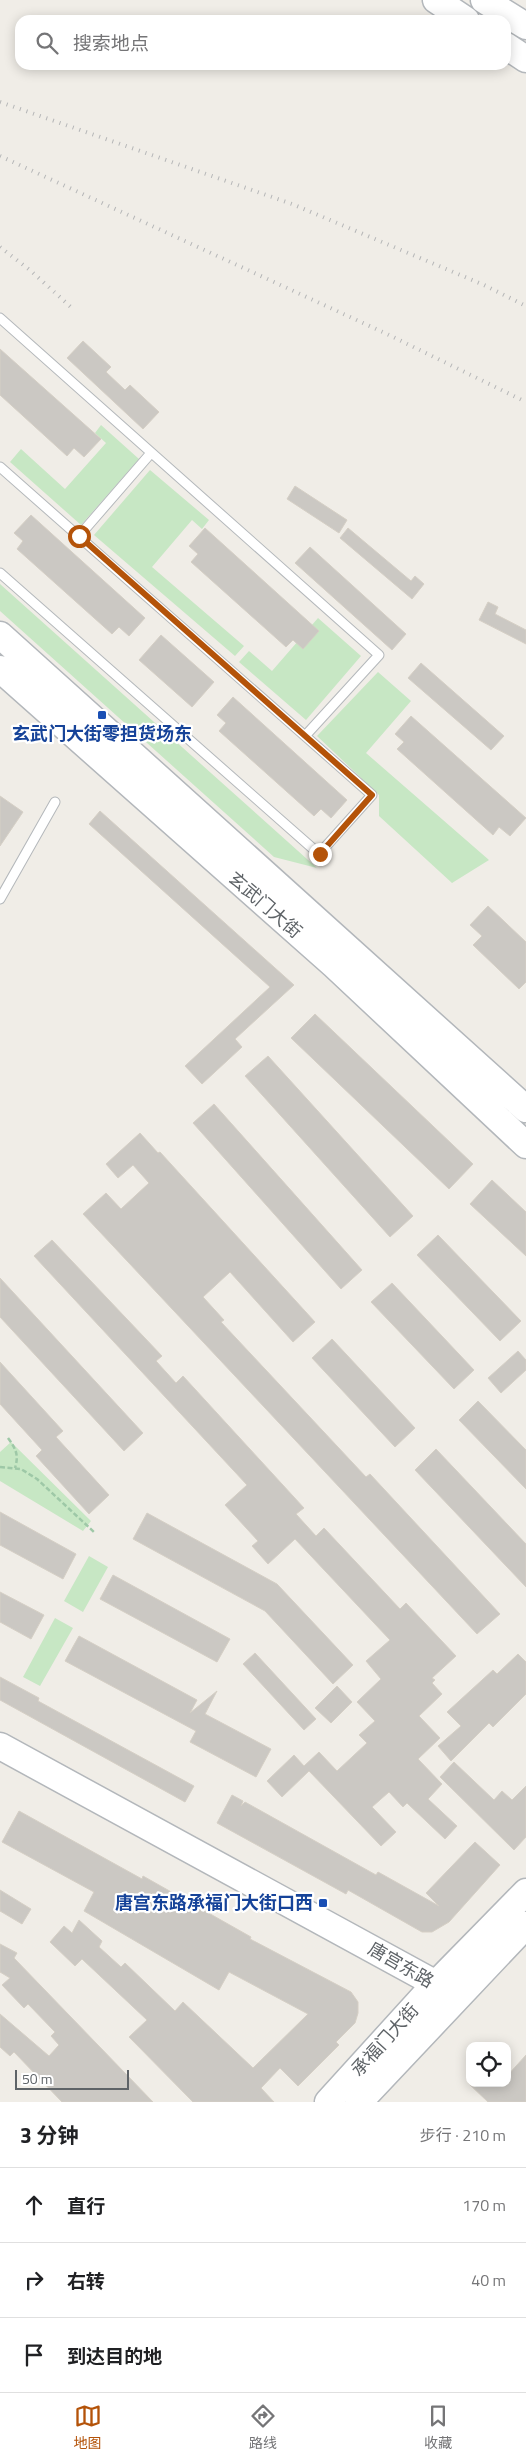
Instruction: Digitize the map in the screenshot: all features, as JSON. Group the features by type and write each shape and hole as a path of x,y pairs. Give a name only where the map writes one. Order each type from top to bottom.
{"main road":[{"path":"436,0 458,15"},
{"path":"484,0 508,15"},
{"path":"511,17 526,26"},
{"path":"511,50 526,60"},
{"name":"玄武门大街","path":"0,635 526,1110"},
{"name":"玄武门大街","path":"0,669 334,965 526,1145"},
{"name":"唐宫东路","path":"0,1746 439,1993"},
{"name":"唐宫东路","path":"0,1764 439,1993"},
{"name":"承福门大街","path":"359,2102 439,1993 526,1892"},
{"name":"承福门大街","path":"328,2102 439,1993 526,1925"}],"lane":[{"path":"0,318 378,655 306,736"},
{"path":"79,536 151,453"},
{"path":"0,467 372,795 320,854 0,572"},
{"path":"0,899 55,802"}],"path":[{"path":"8,1438 17,1451 17,1460 14,1468"},
{"path":"0,1467 21,1469 38,1479 94,1532"}],"green space":[{"path":"101,425 139,459 81,525 10,462 21,449 65,489 106,443 95,433"},
{"path":"150,470 209,520 202,529 192,520 152,567 244,646 235,656 94,535"},
{"path":"0,584 317,868 274,857 0,611"},
{"path":"318,618 361,656 306,720 239,662 249,651 272,671"},
{"path":"378,672 411,701 366,753 489,860 452,883 379,816 379,795 317,736"},
{"path":"11,1442 91,1521 83,1531 0,1481 0,1452"},
{"path":"89,1556 108,1567 83,1612 64,1601"},
{"path":"55,1618 73,1628 40,1686 23,1677"}],"building":[{"path":"83,341 111,367 106,372 125,390 130,385 159,412 143,429 67,358"},
{"path":"0,349 101,439 84,457 74,448 67,456 0,395"},
{"path":"295,486 347,520 339,533 287,499"},
{"path":"31,515 145,618 129,636 119,627 112,634 17,549 23,541 14,533"},
{"path":"205,528 319,631 303,649 293,640 286,647 191,562 198,554 189,546"},
{"path":"348,528 411,581 415,576 424,584 412,599 340,538"},
{"path":"310,547 406,634 392,650 295,563"},
{"path":"488,602 498,607 495,614 526,630 526,644 479,620"},
{"path":"161,635 214,682 192,707 139,660"},
{"path":"421,663 504,736 491,750 408,678"},
{"path":"233,697 347,800 331,818 321,809 314,816 219,731 226,723 217,715"},
{"path":"411,716 526,818 510,836 499,827 493,835 397,749 404,742 395,734"},
{"path":"0,796 23,812 0,846"},
{"path":"100,811 294,985 235,1039 242,1047 202,1084 185,1066 270,987 89,824"},
{"path":"488,906 526,942 526,982 519,989 473,945 482,936 470,925"},
{"path":"315,1014 473,1164 449,1189 291,1038"},
{"path":"268,1056 413,1216 390,1237 245,1076"},
{"path":"214,1104 362,1270 341,1289 193,1123"},
{"path":"140,1133 158,1153 160,1152 315,1322 293,1342 230,1272 203,1297 224,1320 221,1322 366,1477 370,1474 500,1614 477,1634 83,1214 106,1193 121,1209 149,1183 133,1165 118,1178 106,1164"},
{"path":"492,1180 526,1212 526,1256 470,1204"},
{"path":"438,1235 521,1321 500,1341 417,1255"},
{"path":"52,1240 162,1356 156,1361 176,1383 183,1376 304,1508 296,1514 316,1536 324,1528 400,1609 406,1603 456,1656 432,1678 435,1680 432,1683 442,1694 419,1716 440,1738 418,1759 442,1784 428,1799 457,1826 445,1839 407,1803 403,1807 389,1792 372,1807 396,1832 381,1846 309,1771 282,1797 267,1781 294,1755 304,1766 319,1752 337,1771 367,1743 359,1735 375,1721 357,1702 381,1679 366,1661 390,1640 295,1539 268,1564 252,1546 258,1541 225,1505 247,1485 34,1256"},
{"path":"0,1278 143,1433 124,1451 0,1317"},
{"path":"392,1283 474,1370 454,1389 371,1302"},
{"path":"332,1339 415,1428 395,1447 312,1358"},
{"path":"518,1351 526,1360 526,1370 501,1393 488,1378"},
{"path":"0,1362 63,1431 56,1437 109,1495 89,1514 36,1456 42,1450 0,1404"},
{"path":"478,1401 526,1450 526,1489 459,1420"},
{"path":"436,1449 526,1544 526,1587 415,1470"},
{"path":"0,1512 76,1554 63,1579 0,1545"},
{"path":"147,1513 277,1584 353,1665 333,1684 265,1611 133,1539"},
{"path":"113,1575 230,1639 217,1662 100,1599"},
{"path":"0,1592 44,1615 31,1639 0,1622"},
{"path":"79,1636 197,1700 190,1713 217,1691 205,1714 271,1749 256,1777 190,1742 196,1731 65,1661"},
{"path":"255,1653 316,1719 304,1730 243,1664"},
{"path":"518,1654 526,1662 526,1694 493,1727 489,1723 451,1761 438,1746 461,1726 447,1712 493,1670 497,1674"},
{"path":"0,1677 39,1698 38,1701 194,1786 185,1802 0,1700"},
{"path":"337,1686 352,1702 331,1723 315,1708"},
{"path":"454,1762 494,1800 502,1791 512,1800 526,1786 526,1837 514,1850 440,1777"},
{"path":"232,1795 243,1801 241,1806 245,1802 376,1875 378,1872 439,1906 426,1893 475,1842 500,1865 449,1922 432,1932 422,1932 348,1890 346,1894 217,1823"},
{"path":"19,1811 142,1879 143,1876 251,1937 250,1939 351,1992 358,2002 358,2013 355,2023 336,2042 339,2045 298,2086 280,2068 261,2088 274,2102 193,2102 129,2037 147,2020 82,1959 75,1966 50,1942 64,1926 72,1933 79,1920 102,1941 99,1947 121,1967 125,1963 175,2011 183,2002 253,2068 308,2014 229,1972 219,1990 84,1911 94,1892 2,1842"},
{"path":"0,1890 31,1909 22,1924 0,1911"},
{"path":"0,1944 17,1953 14,1958 153,2102 62,2102 14,2052 10,2056 0,2047 0,2014 49,2056 59,2045 51,2036 55,2032 28,2004 24,2008 2,1985 10,1978 0,1972"},
{"path":"526,2055 526,2102 488,2102 472,2087 511,2087 511,2072"}],"railway":[{"path":"0,102 292,204 484,285 526,306"},
{"path":"0,156 387,334 526,402"},
{"path":"0,247 31,271 73,309"}],"place":[{"name":"玄武门大街零担货场东","path":"102,715"},
{"name":"唐宫东路承福门大街口西","path":"323,1903"}],"route":[{"path":"79,536 372,795 320,854"}]}
